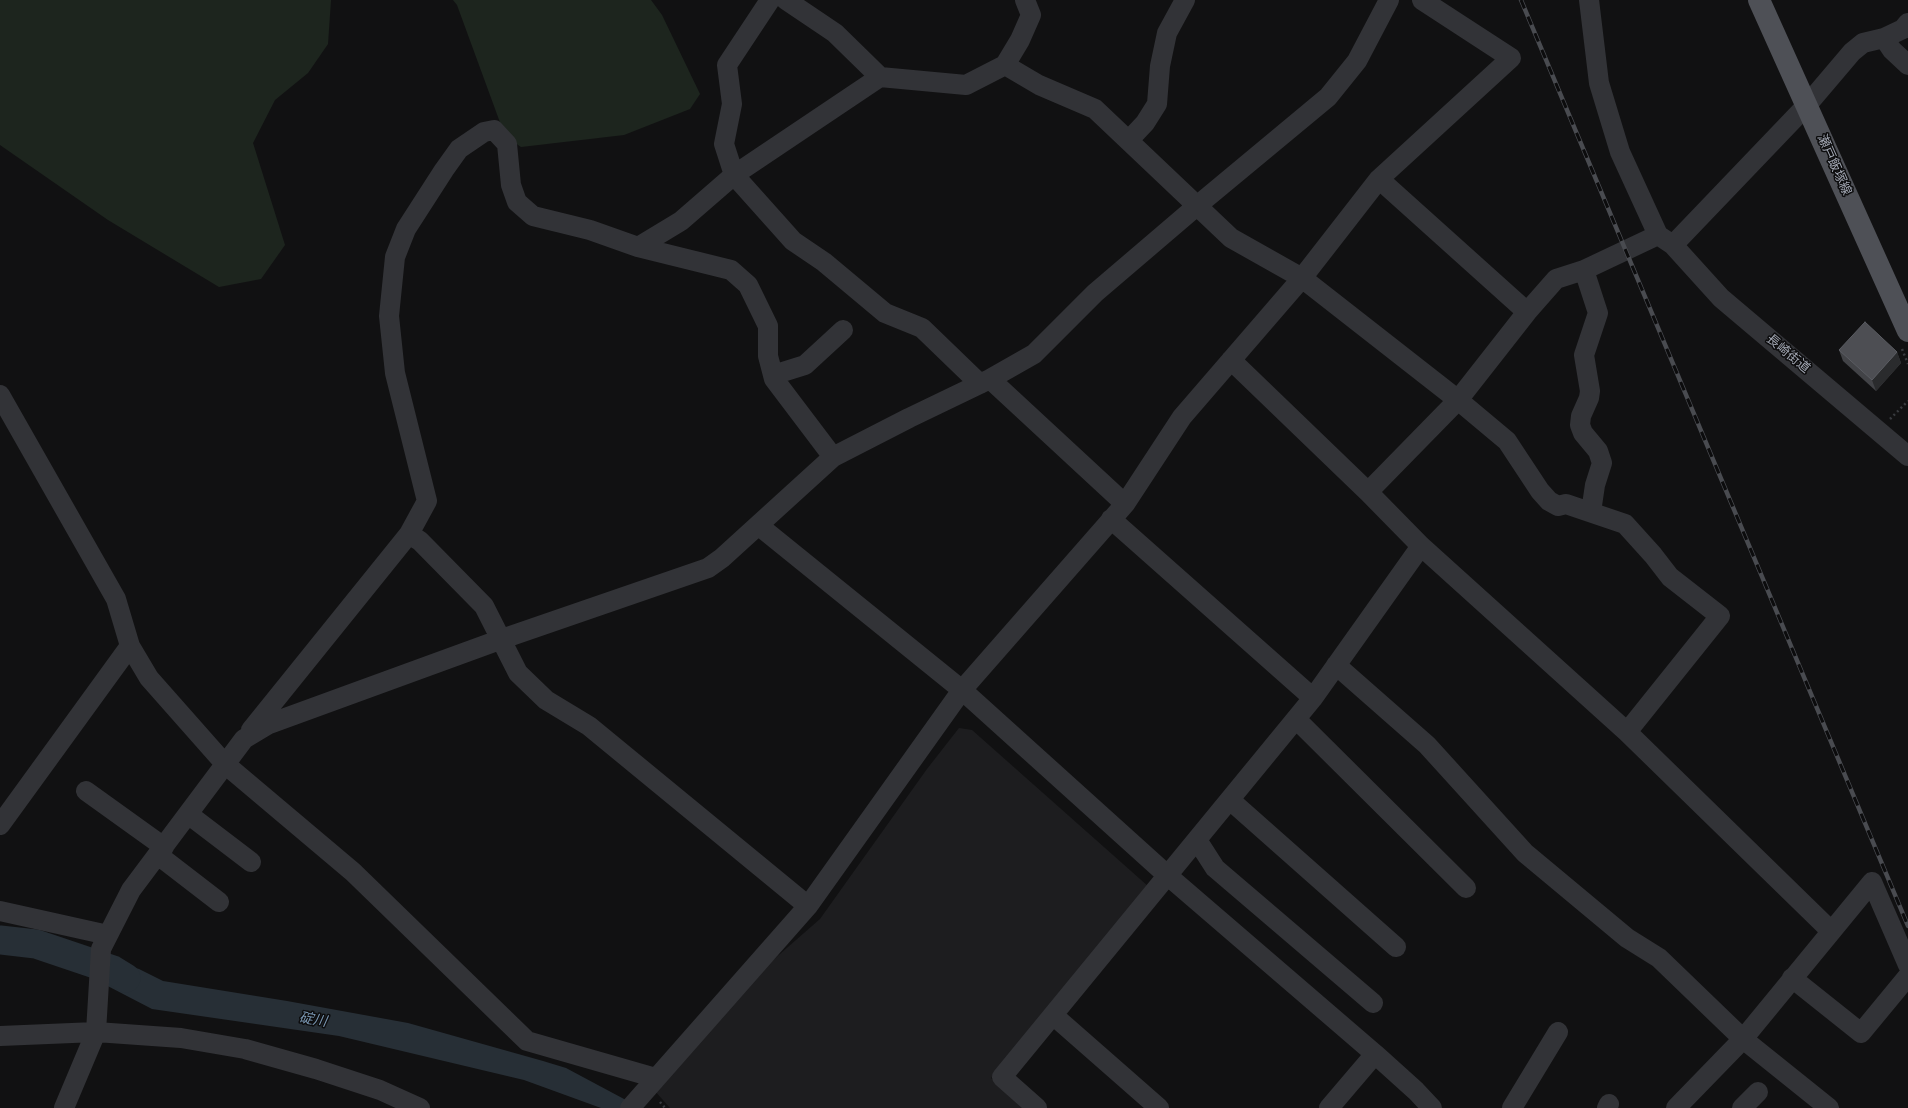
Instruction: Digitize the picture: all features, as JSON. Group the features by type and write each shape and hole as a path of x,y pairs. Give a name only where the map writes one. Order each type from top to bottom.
{"main road":[{"name":"瀬戸飯塚線","path":"1760,0 1908,331"}],"street":[{"path":"770,0 727,65 732,104 724,144 734,175 793,241 824,262 885,313 922,328 985,381 1125,504"},
{"path":"786,0 835,33 880,78"},
{"path":"638,247 681,221 734,175 880,78 966,85 1005,65 1020,40 1031,15 1025,0"},
{"path":"1129,140 1145,123 1157,104 1160,66 1166,33 1185,0"},
{"path":"244,739 269,724 502,639 708,568 722,558 833,457 985,381 1034,354 1095,294 1328,96 1357,61 1389,0"},
{"path":"630,1108 808,906 962,690 1125,504 1182,417 1302,278 1379,179 1511,58 1422,0"},
{"name":"長崎街道","path":"1589,0 1599,83 1620,152 1666,240 1721,298 1908,456"},
{"path":"1368,492 1458,400 1527,312 1556,279 1666,240 1807,105 1852,52 1863,44 1884,38 1903,29 1908,23"},
{"path":"1884,38 1892,50 1908,65"},
{"path":"1005,65 1039,86 1095,109 1198,205 1231,238 1302,278 1458,400 1507,441 1540,491 1549,501 1558,506 1566,504 1624,524 1670,577 1720,616 1627,732"},
{"path":"64,1108 96,1032 104,942 131,890 244,739 409,534 427,501 395,373 389,316 395,257 406,229 459,149 484,132 494,130 507,144 511,186 517,202 532,216 590,230 638,247 731,270 748,285 768,326 768,356 774,379 833,457"},
{"path":"1379,179 1527,312"},
{"path":"1584,270 1598,312 1584,355 1590,390 1589,398 1581,416 1580,425 1583,433 1598,451 1602,463 1595,485 1591,512"},
{"path":"773,375 805,364 843,330"},
{"path":"1231,360 1368,492 1421,546 1627,732 1831,931"},
{"path":"0,395 116,599 130,646 149,678 225,764 354,872 527,1041 650,1086"},
{"path":"1111,519 1313,698"},
{"path":"758,525 962,690 1167,875 1375,1054 1416,1091 1432,1108"},
{"path":"409,534 420,541 484,606 518,673 546,700 590,726 808,906"},
{"path":"1038,1108 1002,1077 1313,698 1421,546"},
{"path":"0,825 130,646"},
{"path":"1336,666 1427,745 1525,852 1627,938 1659,958 1743,1039 1829,1108"},
{"path":"1296,719 1466,888"},
{"path":"86,791 161,851 219,902"},
{"path":"1230,800 1396,947"},
{"path":"188,814 251,862"},
{"path":"1197,840 1215,868 1373,1004"},
{"path":"1676,1108 1743,1039 1872,882 1908,965"},
{"path":"0,911 104,942"},
{"path":"1792,978 1861,1033 1908,976"},
{"path":"1053,1015 1159,1108"},
{"path":"0,1036 96,1032 181,1038 245,1049 316,1069 380,1090 420,1108"},
{"path":"1512,1108 1558,1032"},
{"path":"1329,1108 1375,1054"},
{"path":"1742,1108 1758,1092"}],"path":[{"path":"1908,346 1902,349 1908,364"},
{"path":"1879,430 1908,401"}],"shaded area":[{"path":"0,0 331,0 328,44 308,73 275,100 253,143 285,245 261,279 219,287 108,220 0,145"},
{"path":"453,0 651,0 662,15 700,94 690,109 624,135 521,147 505,136 457,5"},
{"path":"959,728 972,730 1149,887 991,1078 1025,1108 670,1108 655,1091 764,968 820,919 927,769"}],"water":[{"path":"101,957 139,969 163,981 287,1001 408,1023 543,1061 566,1068 624,1099 637,1108 601,1108 524,1080 339,1036 152,1009 100,982"}],"building":[{"path":"1865,322 1897,352 1872,380 1839,350"}],"waterway":[{"name":"碇川","path":"0,940 36,944 113,970 126,978"}],"railway":[{"path":"1521,0 1908,926"}]}
